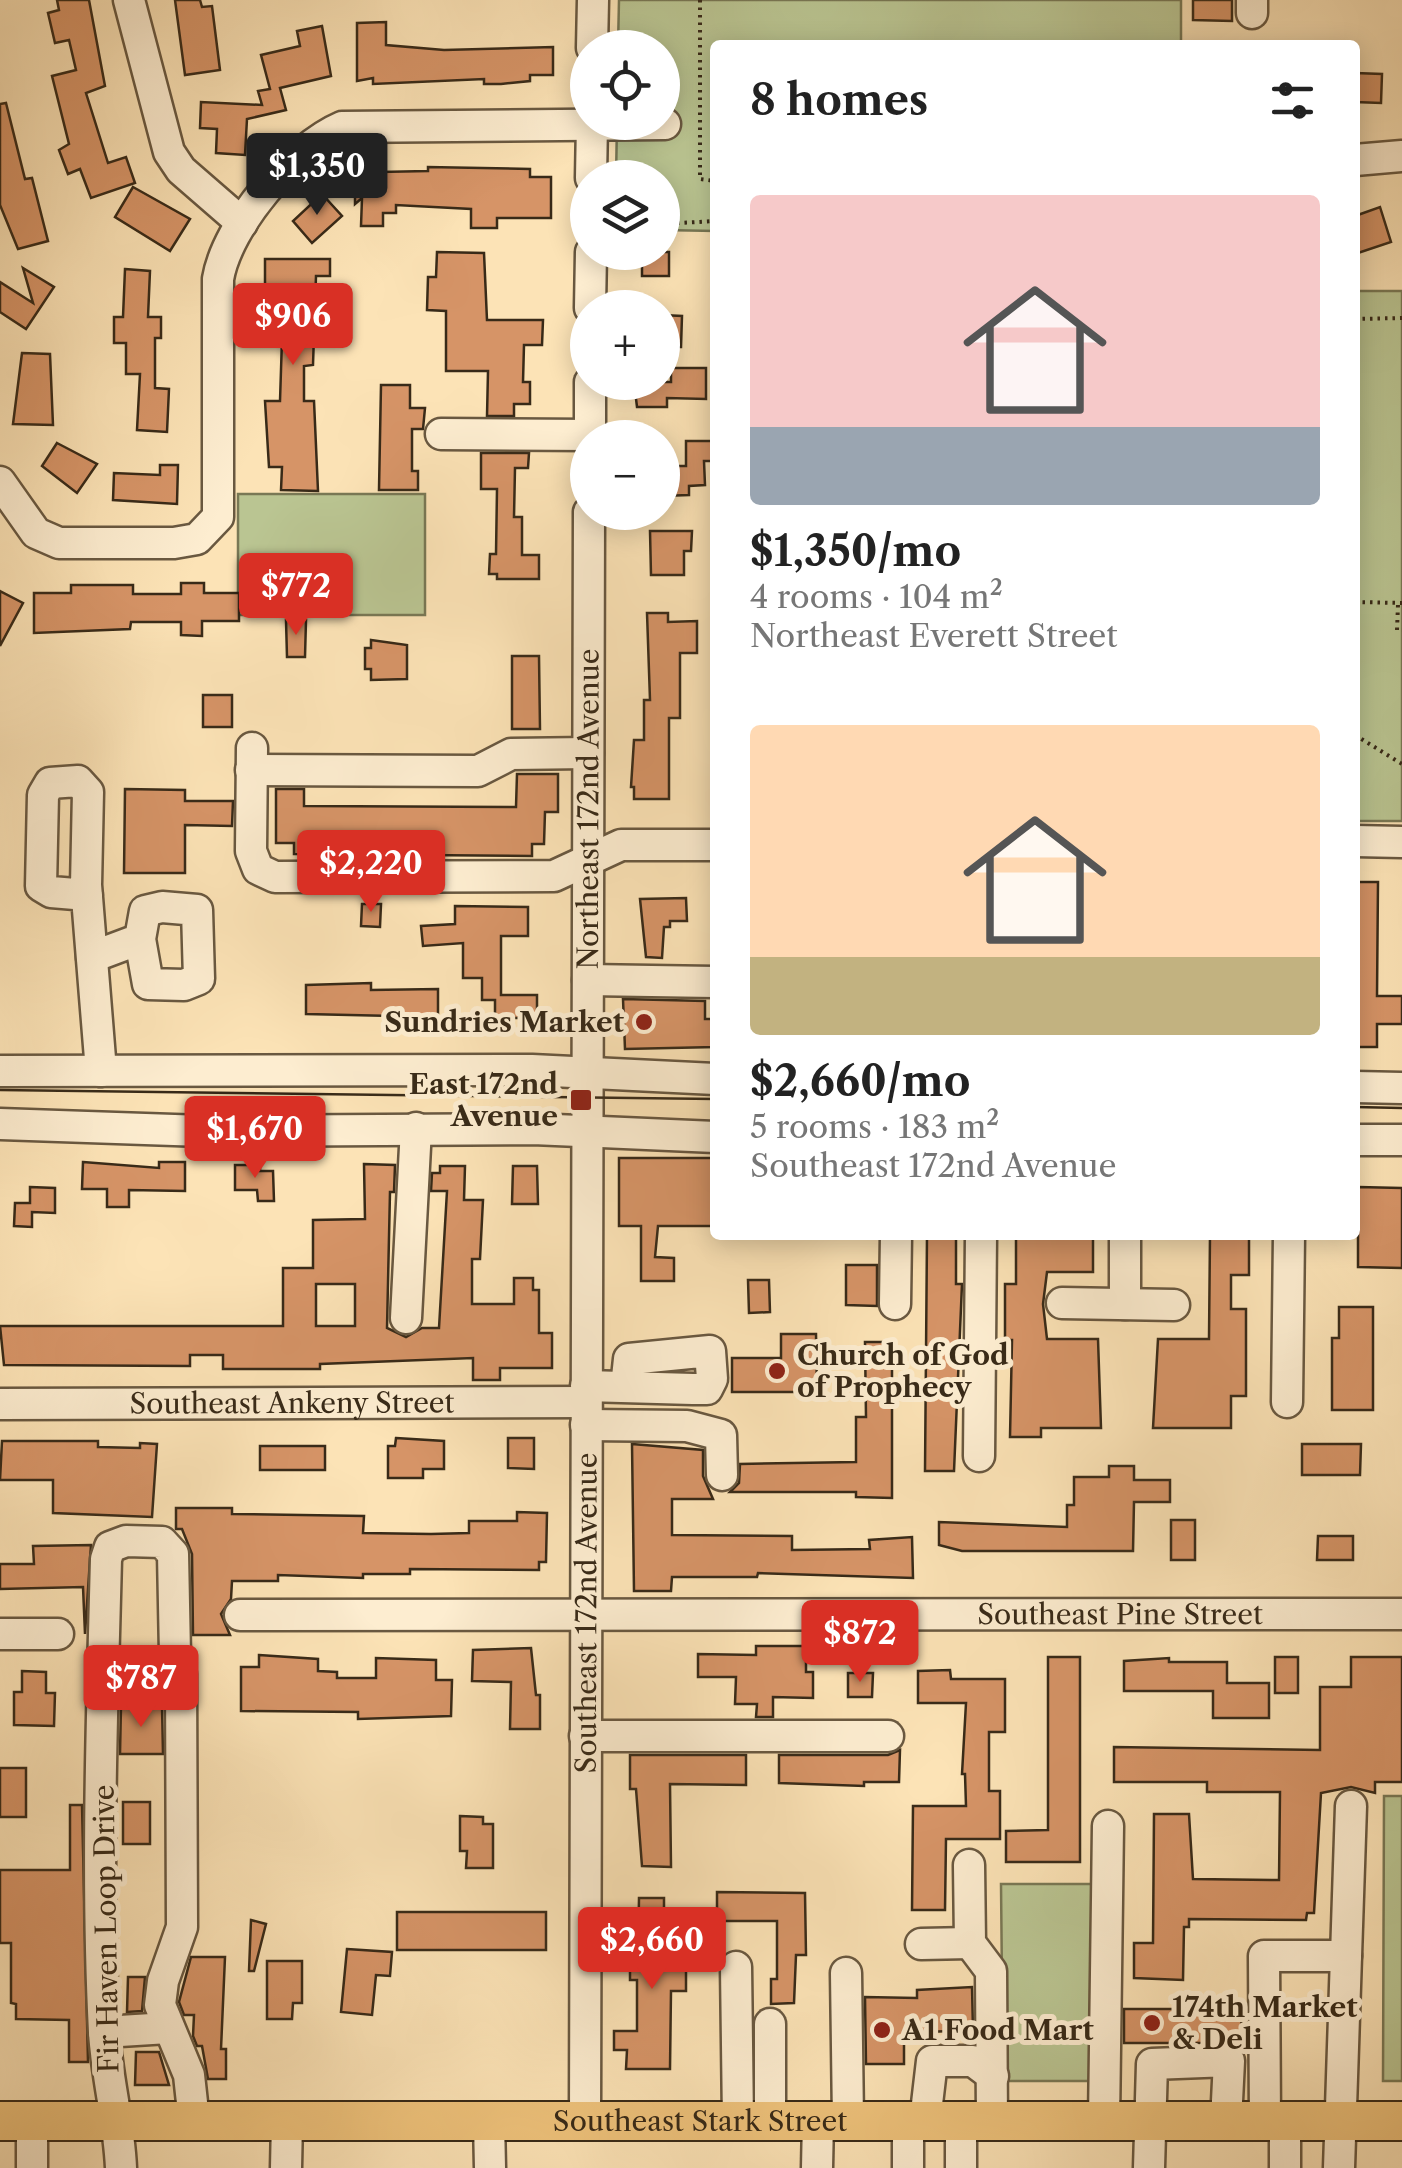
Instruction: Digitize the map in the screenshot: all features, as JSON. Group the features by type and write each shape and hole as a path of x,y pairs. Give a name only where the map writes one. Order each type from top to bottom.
{"main road":[{"name":"Southeast Stark Street","path":"16,2121 1402,2120"}],"street":[{"path":"129,0 169,152 181,170 242,223"},
{"path":"592,30 593,0"},
{"path":"0,482 36,533 58,543 174,543 198,539 218,517 221,495 218,279 222,256 242,223 298,155 318,138 342,127 570,122"},
{"path":"1360,160 1402,156"},
{"path":"441,434 570,436"},
{"name":"Northeast 172nd Avenue","path":"587,1103 589,530"},
{"path":"588,753 511,754 478,771 252,759 251,850 258,869 275,877 554,876 621,845 710,846"},
{"path":"1360,842 1402,842"},
{"path":"86,895 101,1071"},
{"path":"92,957 140,940"},
{"path":"588,980 710,982"},
{"path":"0,1071 352,1068 587,1103 710,1136"},
{"path":"0,1124 203,1132 416,1128 710,1080"},
{"path":"1360,1088 1402,1088"},
{"name":"Southeast 172nd Avenue","path":"584,2121 587,1103"},
{"path":"406,1318 416,1128"},
{"path":"1360,1140 1402,1140"},
{"path":"896,1240 896,1304"},
{"path":"979,1456 980,1240"},
{"path":"1126,1240 1126,1304"},
{"path":"1288,1402 1289,1240"},
{"path":"1062,1303 1174,1305"},
{"path":"586,1404 626,1387"},
{"name":"Southeast Ankeny Street","path":"0,1404 586,1404"},
{"path":"586,1404 721,1435 722,1475"},
{"name":"Fir Haven Loop Drive","path":"120,2168 120,2121 107,2080 104,2032 106,1559 110,1547 126,1541 162,1542 173,1554 175,1655 181,1674 182,1927 160,1990 161,2012 189,2075 194,2121"},
{"name":"Southeast Pine Street","path":"240,1615 1402,1614"},
{"path":"0,1634 58,1634"},
{"path":"585,1736 888,1736"},
{"path":"1339,2168 1352,1806"},
{"path":"1104,2121 1108,1826"},
{"path":"908,2168 947,2121 993,2076 992,1971 970,1944 969,1865"},
{"path":"922,1944 970,1944"},
{"path":"1285,2168 1275,2121 1264,1956 1346,1956"},
{"path":"736,1967 754,2121"},
{"path":"817,2168 833,2120 846,1972"},
{"path":"754,2121 770,2024"},
{"path":"104,2032 168,2028"},
{"path":"962,2168 932,2061 974,2062 993,2076"},
{"path":"1149,2168 1152,2064 1229,2061 1226,2121"},
{"path":"16,2121 32,2168"},
{"path":"286,2168 287,2121"},
{"path":"489,2121 490,2168"}],"path":[{"path":"700,0 700,179 710,180"},
{"path":"680,223 710,220"},
{"path":"1360,318 1402,318"},
{"path":"1360,602 1400,604 1397,630 1402,630"},
{"path":"1360,738 1402,764"}],"green space":[{"path":"619,0 1181,0 1181,40 710,40 710,231 680,230 680,160 616,160 617,140 680,140 680,30 618,30"},
{"path":"1360,291 1402,291 1402,821 1360,821"},
{"path":"238,494 425,494 425,615 238,615"},
{"path":"1384,1796 1402,1796 1402,2081 1383,2081"},
{"path":"1001,1884 1099,1884 1098,2081 1003,2081"}],"building":[{"path":"57,0 89,0 105,86 86,93 108,163 126,157 135,183 91,198 80,169 68,174 59,150 69,144 52,76 76,70 69,40 55,43 48,13 59,10"},
{"path":"175,0 200,0 202,7 212,6 220,70 185,75"},
{"path":"1193,0 1232,0 1232,21 1193,20"},
{"path":"386,22 386,45 444,50 553,47 553,75 530,75 530,81 501,84 484,84 484,79 373,84 373,78 357,81 357,23"},
{"path":"322,26 331,76 280,88 286,110 247,119 245,155 216,153 217,129 200,128 201,102 262,105 258,91 270,89 261,55 300,46 297,31"},
{"path":"1360,73 1382,74 1381,103 1360,102"},
{"path":"6,103 25,179 32,178 48,241 18,249 0,205 0,104"},
{"path":"377,145 379,172 428,171 428,167 530,169 530,177 551,177 551,218 497,218 497,228 471,228 471,209 396,205 396,213 383,213 383,226 361,226 362,198 355,204 355,168 364,168 365,146"},
{"path":"133,187 190,219 170,251 115,217"},
{"path":"322,194 342,216 312,243 293,221"},
{"path":"1380,207 1391,242 1360,252 1360,214"},
{"path":"437,252 484,253 487,320 543,320 542,345 524,345 523,382 530,382 530,404 514,404 514,416 487,416 488,371 446,371 446,311 427,310 428,277 436,277"},
{"path":"265,259 330,259 330,276 316,276 313,365 304,366 304,401 314,401 318,491 281,490 282,467 269,467 265,401 280,401 282,339 265,339"},
{"path":"23,268 54,287 26,329 0,312 0,282 33,303"},
{"path":"125,269 150,271 148,317 161,317 161,338 155,338 155,388 169,389 167,432 137,430 140,374 126,374 126,343 114,343 114,317 123,317"},
{"path":"642,270 669,270 669,276 642,276"},
{"path":"22,353 50,354 53,425 13,424"},
{"path":"680,368 706,368 706,399 680,398"},
{"path":"381,385 410,385 410,408 425,408 423,429 412,429 412,471 418,471 418,490 379,490"},
{"path":"636,400 667,400 667,407 637,407"},
{"path":"686,441 710,441 710,461 704,461 705,485 689,486 689,495 680,495 680,466 686,466"},
{"path":"57,443 97,464 77,493 42,466"},
{"path":"481,453 529,453 528,468 515,468 514,517 522,517 522,555 539,555 539,579 497,579 497,574 489,574 490,554 496,554 497,489 481,489"},
{"path":"160,465 178,465 177,504 113,500 114,473 160,475"},
{"path":"650,531 692,531 691,551 684,551 684,575 651,575"},
{"path":"181,583 204,583 204,593 239,593 239,621 202,621 202,636 181,635 181,622 131,622 130,629 34,633 34,593 71,593 71,585 133,585 133,594 181,594"},
{"path":"0,591 23,603 0,646"},
{"path":"647,613 668,613 668,622 697,621 697,653 680,653 680,718 669,718 669,799 634,799 631,787 634,740 644,740 644,700 650,700"},
{"path":"286,620 306,620 305,657 287,657"},
{"path":"371,640 407,645 407,679 371,680 371,669 365,669 365,648 371,648"},
{"path":"512,656 539,656 540,729 512,729"},
{"path":"203,695 232,695 232,727 203,727"},
{"path":"517,774 558,774 558,812 545,812 544,844 532,844 532,856 294,854 294,843 276,843 276,789 304,789 304,806 516,807"},
{"path":"125,789 185,790 185,801 233,801 232,826 185,825 185,873 124,873"},
{"path":"1360,882 1378,882 1377,996 1402,996 1402,1024 1377,1024 1377,1047 1360,1047"},
{"path":"686,898 687,921 670,921 670,927 664,927 662,958 646,957 640,899"},
{"path":"362,904 381,904 380,927 361,926"},
{"path":"455,906 528,907 528,936 501,936 501,995 537,995 537,1018 495,1018 495,1000 482,1000 482,978 463,978 463,943 423,946 421,926 455,924"},
{"path":"371,983 371,990 438,989 438,1017 306,1014 306,985"},
{"path":"623,999 705,1001 705,1019 710,1019 710,1047 625,1049"},
{"path":"619,1158 710,1158 710,1226 658,1226 655,1257 674,1258 674,1281 641,1281 641,1226 619,1226"},
{"path":"83,1162 159,1168 159,1162 185,1162 185,1191 129,1190 129,1207 107,1207 107,1189 82,1189"},
{"path":"364,1164 395,1165 394,1192 390,1192 387,1328 406,1337 422,1328 439,1328 447,1191 431,1191 432,1173 440,1173 440,1166 465,1166 464,1200 483,1200 480,1259 472,1259 472,1304 514,1304 514,1278 533,1278 533,1290 539,1290 539,1333 552,1333 552,1368 500,1368 500,1380 473,1380 473,1358 320,1364 320,1369 223,1369 223,1355 190,1355 190,1366 4,1365 0,1326 283,1326 283,1268 313,1268 313,1220 365,1219","holes":["316,1284 355,1284 355,1326 316,1326"]},
{"path":"235,1165 260,1165 260,1171 273,1171 274,1201 258,1201 257,1190 235,1190"},
{"path":"513,1166 537,1166 538,1204 512,1204"},
{"path":"30,1187 55,1188 55,1213 32,1212 32,1227 14,1226 15,1203 30,1203"},
{"path":"1360,1187 1402,1188 1402,1268 1358,1267"},
{"path":"927,1240 956,1240 956,1284 962,1284 954,1471 925,1471"},
{"path":"1016,1240 1093,1240 1093,1272 1047,1272 1043,1304 1047,1339 1098,1339 1101,1428 1041,1428 1041,1437 1010,1437 1012,1340 1005,1340 1005,1284 1016,1284"},
{"path":"1210,1240 1249,1240 1249,1275 1231,1275 1231,1309 1246,1309 1246,1396 1231,1396 1231,1428 1153,1428 1158,1339 1209,1339"},
{"path":"846,1265 877,1265 877,1306 846,1305"},
{"path":"748,1280 769,1280 770,1312 749,1313"},
{"path":"1339,1307 1373,1307 1373,1410 1332,1410 1332,1338 1339,1338"},
{"path":"781,1334 816,1334 817,1392 732,1392 732,1358 781,1358"},
{"path":"865,1342 892,1342 892,1498 856,1497 856,1492 730,1492 739,1483 740,1464 856,1462 856,1417 866,1417"},
{"path":"396,1438 444,1441 444,1469 423,1469 423,1478 388,1478 388,1446 395,1446"},
{"path":"508,1438 534,1438 534,1469 508,1468"},
{"path":"2,1441 98,1441 98,1447 140,1448 140,1443 157,1444 152,1517 53,1513 53,1480 0,1480"},
{"path":"632,1444 703,1450 703,1476 713,1499 672,1499 672,1535 792,1536 792,1550 870,1549 869,1540 912,1537 913,1578 758,1573 757,1577 672,1577 671,1591 634,1591"},
{"path":"1302,1444 1361,1444 1360,1475 1302,1475"},
{"path":"260,1446 325,1446 325,1470 260,1470"},
{"path":"1109,1466 1134,1466 1134,1480 1170,1480 1170,1502 1134,1502 1133,1551 962,1551 939,1545 939,1522 1067,1527 1067,1505 1074,1505 1074,1477 1109,1477"},
{"path":"176,1508 232,1508 232,1514 364,1516 363,1533 431,1534 469,1533 469,1521 517,1521 517,1512 547,1513 546,1562 539,1562 539,1570 410,1569 410,1574 363,1574 363,1578 278,1575 278,1581 232,1581 231,1599 221,1614 230,1635 193,1635 192,1554 182,1529 176,1529"},
{"path":"1171,1520 1195,1520 1195,1560 1171,1560"},
{"path":"1318,1536 1353,1536 1353,1560 1317,1560"},
{"path":"91,1545 85,1634 83,1587 0,1589 0,1564 34,1564 33,1546"},
{"path":"756,1646 806,1646 806,1672 813,1672 813,1698 773,1697 773,1717 756,1717 757,1704 735,1704 736,1677 698,1677 698,1654 756,1655"},
{"path":"531,1648 536,1695 540,1695 540,1729 510,1729 511,1682 472,1681 473,1650"},
{"path":"259,1655 318,1659 318,1671 337,1672 337,1678 376,1678 376,1658 436,1660 436,1680 452,1680 451,1716 358,1719 358,1712 241,1711 241,1667 259,1667"},
{"path":"1048,1657 1080,1657 1080,1862 1006,1862 1006,1831 1048,1830"},
{"path":"1275,1657 1298,1657 1298,1693 1275,1693"},
{"path":"1351,1657 1402,1657 1402,1782 1375,1782 1375,1793 1351,1787 1321,1793 1314,1913 1307,1913 1306,1920 1189,1919 1189,1927 1184,1927 1183,1980 1134,1978 1134,1943 1153,1943 1154,1814 1189,1814 1193,1879 1279,1880 1280,1792 1207,1792 1207,1782 1114,1782 1114,1747 1320,1750 1320,1687 1351,1687"},
{"path":"1169,1658 1169,1662 1227,1662 1227,1683 1269,1683 1269,1718 1213,1718 1213,1691 1124,1691 1124,1661"},
{"path":"950,1670 951,1679 1005,1679 1005,1732 989,1732 989,1791 1000,1791 1000,1839 946,1839 945,1910 912,1910 913,1806 966,1806 962,1774 966,1703 918,1703 918,1671"},
{"path":"22,1671 46,1672 46,1693 55,1693 54,1726 14,1725 14,1692 22,1692"},
{"path":"848,1673 873,1673 872,1697 848,1697"},
{"path":"121,1706 162,1706 163,1754 120,1754"},
{"path":"900,1750 899,1782 864,1782 864,1786 779,1783 779,1755 888,1755"},
{"path":"630,1755 746,1755 746,1785 670,1784 671,1867 642,1866 636,1789 630,1789"},
{"path":"0,1768 26,1768 26,1817 0,1817"},
{"path":"123,1802 150,1802 150,1844 123,1844"},
{"path":"70,1805 82,1805 88,2062 69,2062 69,2020 16,2019 16,2004 11,2003 11,1943 0,1943 0,1870 70,1870"},
{"path":"460,1816 483,1817 483,1824 493,1824 493,1868 466,1868 467,1851 460,1851"},
{"path":"717,1892 805,1893 806,1955 796,1955 794,2003 771,2004 771,1979 777,1979 777,1921 717,1921"},
{"path":"639,1898 664,1898 664,1956 686,1956 686,1991 671,1991 670,2069 626,2069 627,2050 614,2050 614,2031 637,2031 637,1980 630,1980 630,1958 638,1958"},
{"path":"397,1912 546,1912 546,1950 397,1950"},
{"path":"251,1920 266,1924 254,1971 249,1971"},
{"path":"347,1949 392,1952 390,1976 376,1975 372,2015 341,2012"},
{"path":"191,1957 225,1957 221,2049 226,2049 226,2079 208,2079 202,2046 197,2046 193,2036 194,2015 184,2015 179,2002"},
{"path":"267,1961 302,1961 302,2003 293,2003 292,2019 267,2019"},
{"path":"128,1977 145,1977 142,2011 127,2012"},
{"path":"972,1987 973,2030 904,2033 904,2064 866,2064 865,1997 917,1998 917,1990"},
{"path":"1124,2009 1241,2009 1242,2043 1124,2043"},
{"path":"136,2052 159,2052 169,2085 135,2085"}],"tram line":[{"path":"0,1090 710,1099"},
{"path":"1360,1107 1402,1108"}],"place":[{"name":"Sundries Market","path":"644,1022"},
{"name":"East 172nd Avenue","path":"581,1100"},
{"name":"Church of God of Prophecy","path":"777,1371"},
{"name":"174th Market & Deli","path":"1152,2023"},
{"name":"A1 Food Mart","path":"882,2030"}]}
